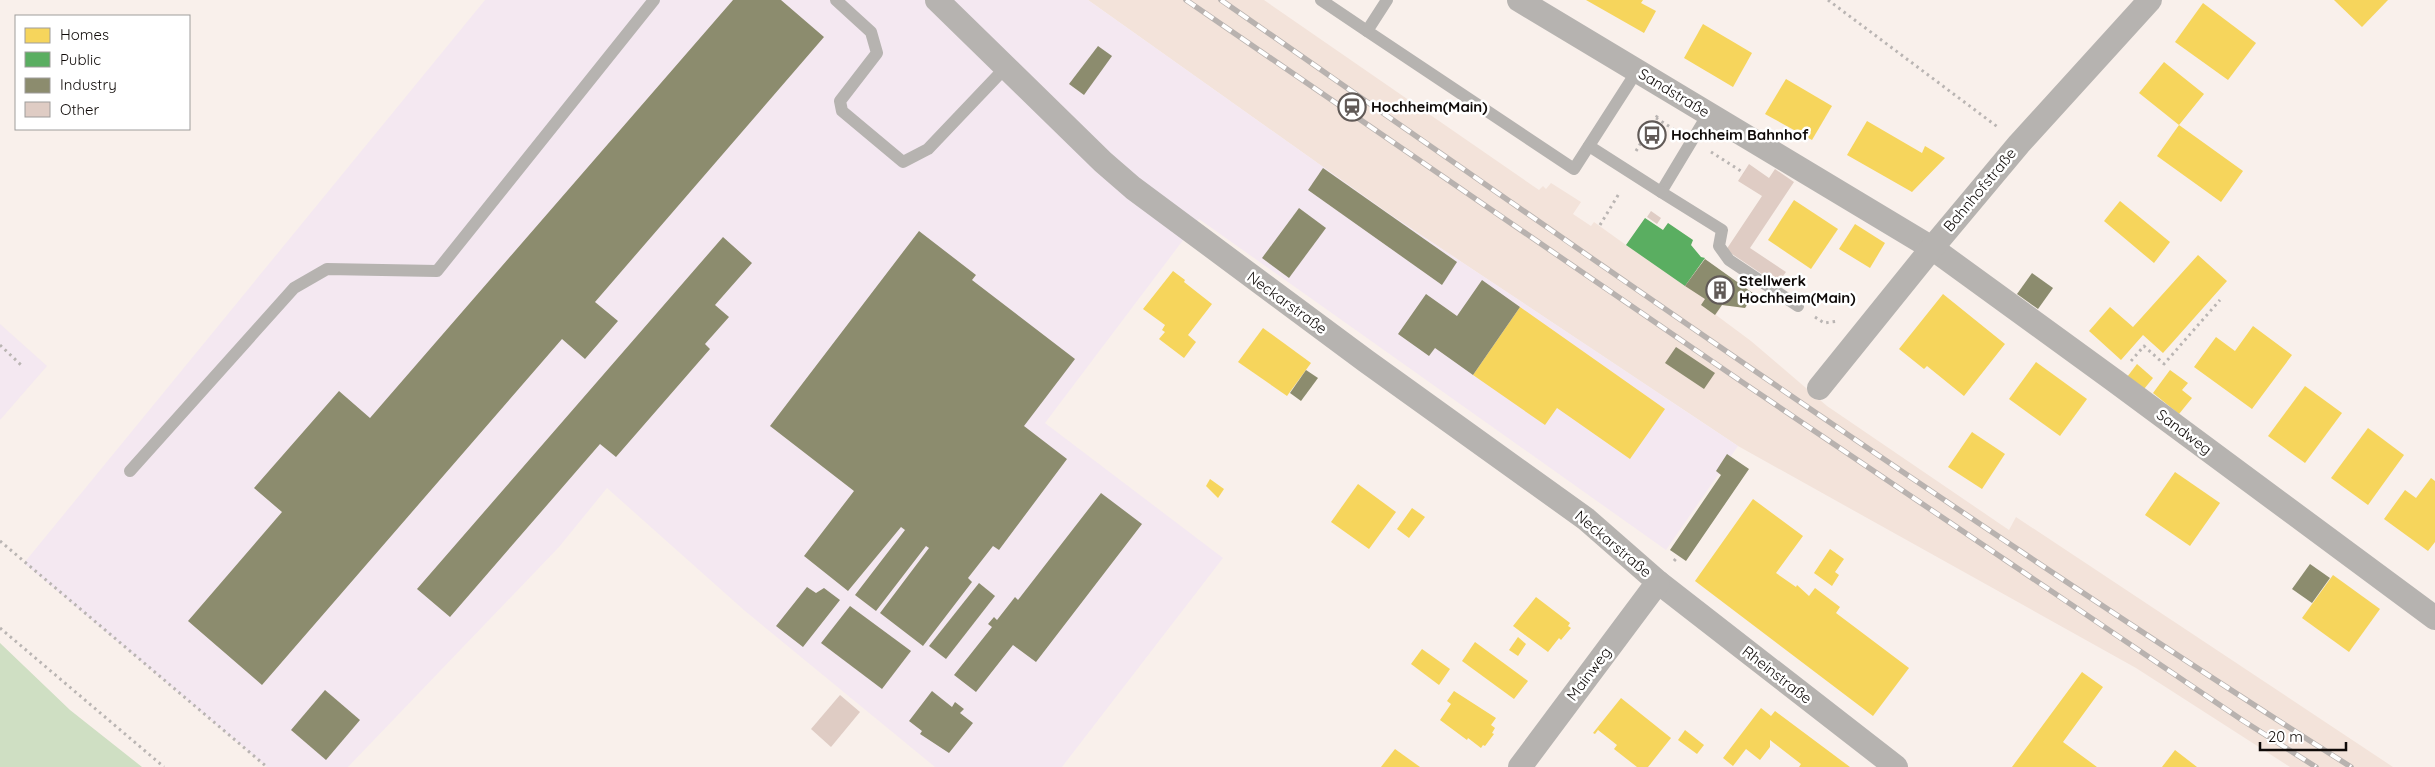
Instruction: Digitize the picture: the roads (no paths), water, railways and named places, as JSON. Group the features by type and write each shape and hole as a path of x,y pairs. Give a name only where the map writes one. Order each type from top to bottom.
{"street":[{"name":"Neckarstraße","path":"938,0 1103,162 1163,212 1586,519 1658,582"},
{"name":"Sandstraße","path":"1519,0 1932,248"},
{"name":"Bahnhofstraße","path":"1819,388 1868,325 2019,144 2150,0"},
{"name":"Sandweg","path":"1932,248 2435,618"},
{"name":"Mainweg","path":"1529,764 1658,582"},
{"name":"Rheinstraße","path":"1658,582 1896,767"}],"lane":[{"path":"130,470 294,288 327,270 437,271 654,0"},
{"path":"836,0 872,32 877,53 840,102 842,111 903,162 928,149 1007,66"},
{"path":"1321,0 1574,168 1637,71"},
{"path":"1367,30 1387,0"},
{"path":"1661,192 1708,114"},
{"path":"1589,146 1722,230 1719,246 1728,260 1798,306"}],"railway":[{"path":"1186,0 1745,384 2242,720 2316,767"},
{"path":"1221,0 1641,293 1923,486 2207,675 2351,767"}],"place":[{"name":"Hochheim(Main)","path":"1352,107"},
{"name":"Hochheim Bahnhof","path":"1652,135"},
{"name":"Stellwerk Hochheim(Main)","path":"1720,290"}]}
